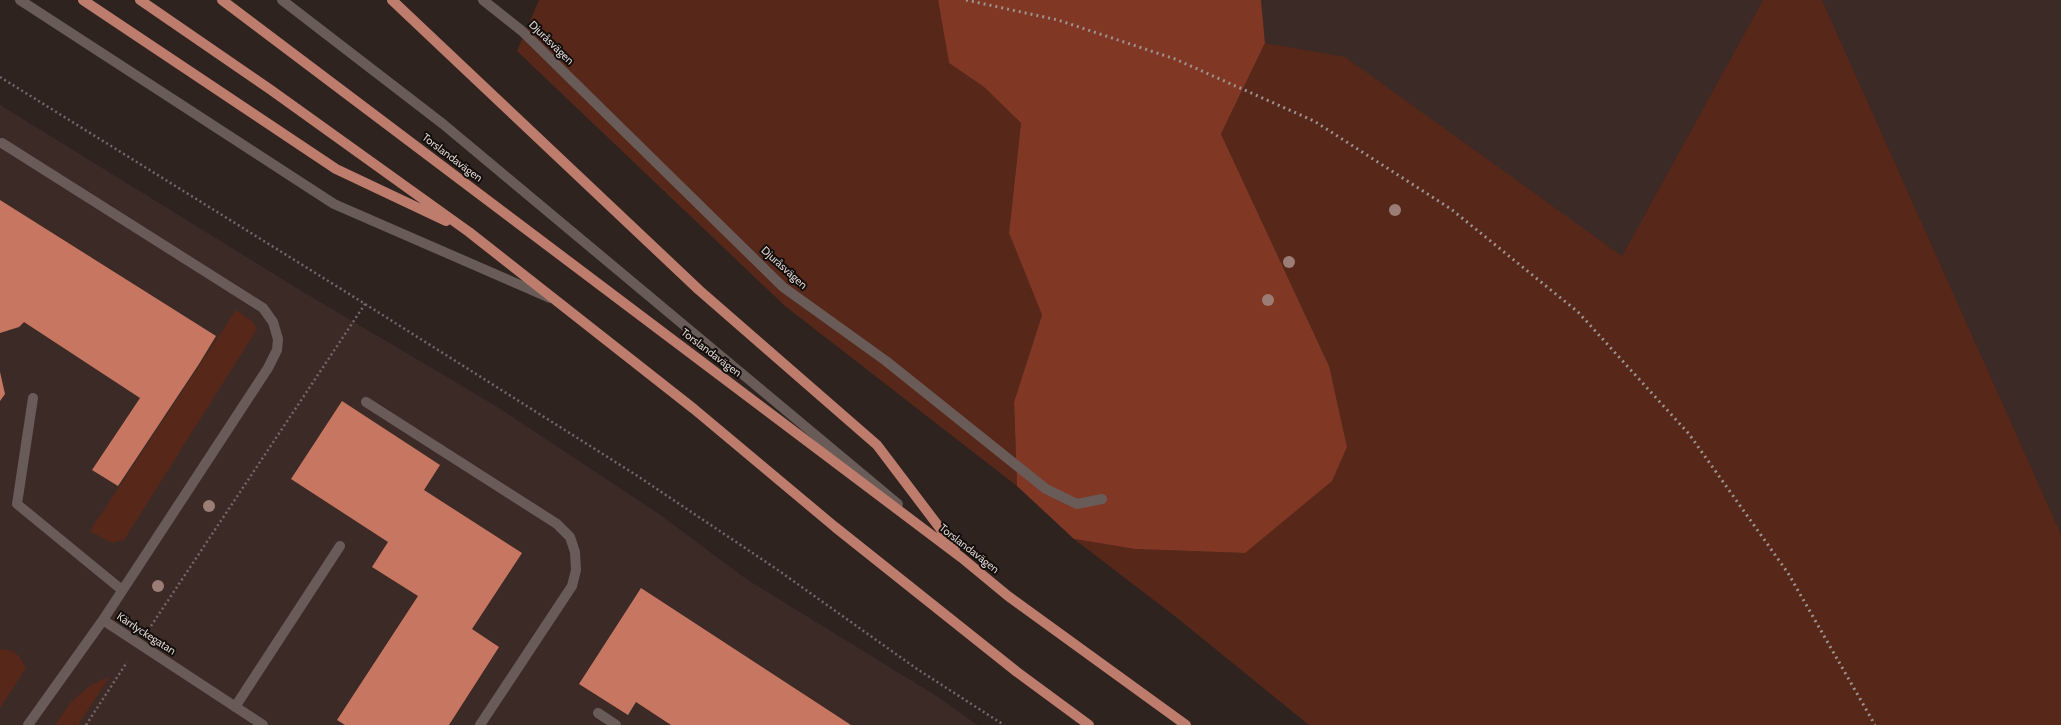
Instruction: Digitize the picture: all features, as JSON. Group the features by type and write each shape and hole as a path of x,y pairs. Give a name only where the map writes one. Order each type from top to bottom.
{"main road":[{"path":"83,0 336,169 469,232"},
{"path":"140,0 272,90 469,232 560,302 694,409 841,532 1017,672 1089,725"},
{"name":"Torslandavägen","path":"222,0 962,558 1008,596 1186,725"},
{"path":"392,0 699,290 877,445 962,558"}],"street":[{"path":"20,0 334,204 560,302"},
{"path":"282,0 442,124 962,558"},
{"name":"Djuråsvägen","path":"483,0 522,31 783,287 886,361 1046,489 1077,504 1102,499"},
{"path":"2,143 262,308 273,322 278,339 277,350 268,368 103,620"},
{"path":"33,398 17,504 122,590"},
{"path":"366,402 557,524 570,537 575,552 576,570 572,586 480,725"},
{"path":"235,707 340,546"},
{"name":"Kärrlyckegatan","path":"28,725 103,620 263,725"},
{"path":"598,713 616,725"}],"path":[{"path":"0,77 636,475 774,568 916,670 1004,725"},
{"path":"86,725 365,304"}],"shaded area":[{"path":"539,0 938,0 949,63 984,87 1021,123 1009,233 1042,315 1014,402 1017,486 785,306 517,51"},
{"path":"938,0 1261,0 1265,43 1221,134 1329,366 1347,447 1332,481 1245,553 1135,549 1074,539 1017,486 1014,402 1042,315 1009,233 1021,123 984,87 949,63"},
{"path":"1261,0 1763,0 1622,256 1345,58 1265,43"},
{"path":"1763,0 1822,0 2061,534 2061,725 1309,725 1176,617 1074,539 1135,549 1245,553 1329,366 1221,134 1265,43 1345,57 1622,256"},
{"path":"1822,0 2061,0 2061,534"},
{"path":"0,105 303,292 494,405 659,514 746,579 938,697 977,725 0,725"},
{"path":"236,310 253,322 257,329 124,540 112,543 90,531"},
{"path":"0,649 12,651 19,656 26,668 0,708"},
{"path":"110,676 78,725 55,725 71,702 91,685"}],"building":[{"path":"0,200 216,336 118,486 92,470 140,398 24,322 19,327 0,333"},
{"path":"0,372 5,394 0,401"},
{"path":"342,401 440,465 424,490 522,553 472,629 499,647 449,725 345,725 337,720 418,596 372,567 388,542 291,479"},
{"path":"641,588 851,725 671,725 636,702 628,715 579,684"}],"railway":[{"path":"966,0 1058,20 1175,59 1314,121 1451,209 1578,312 1689,434 1788,573 1875,725"}]}
